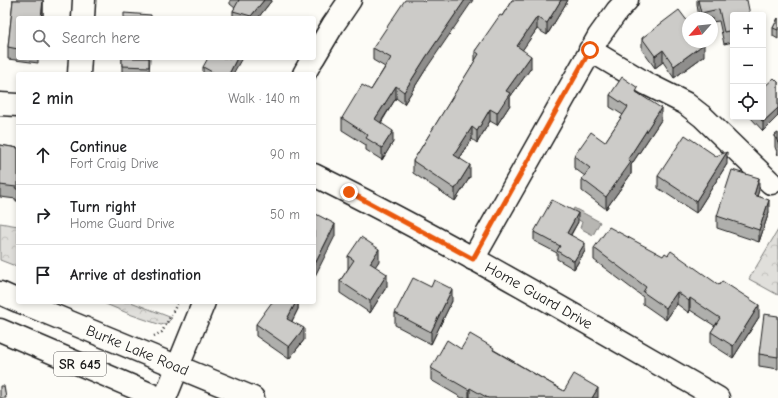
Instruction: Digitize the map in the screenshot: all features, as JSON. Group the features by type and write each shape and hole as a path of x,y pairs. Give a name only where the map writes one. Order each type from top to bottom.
{"street":[{"path":"83,16 84,0"},
{"path":"316,53 332,25 350,0"},
{"path":"473,259 590,50 617,11 628,0"},
{"path":"590,50 647,84 684,103 697,112 771,183"},
{"path":"79,72 80,60"},
{"path":"305,72 312,60"},
{"path":"0,104 16,105"},
{"name":"Home Guard Drive","path":"316,176 349,192 473,259 718,398"},
{"path":"0,293 16,300"},
{"name":"Burke Lake Road","path":"26,304 253,398"},
{"path":"165,398 203,304"},
{"name":"SR 645","path":"0,330 159,398"}],"green space":[{"path":"0,223 16,226 16,266 0,260"},
{"path":"778,230 778,295 749,279"},
{"path":"106,304 136,304 172,318 167,323 161,325"}],"shaded area":[{"path":"574,208 600,222 593,235 580,228 582,222 570,215"}],"building":[{"path":"13,0 43,0 41,16 16,16 16,49 8,47"},
{"path":"239,0 264,0 251,16 233,11"},
{"path":"405,0 422,0 425,2 426,0 465,0 404,92 396,86 375,119 393,131 382,148 366,138 368,135 342,118 362,85 371,90 391,58 373,48"},
{"path":"512,0 561,0 547,23 537,17 517,46 531,56 506,91 510,93 497,113 490,109 477,131 472,127 454,155 470,165 455,189 413,161 479,54 475,51 500,15 502,16"},
{"path":"698,0 747,0 749,12 730,12 730,31 724,32 719,9 701,12"},
{"path":"679,10 682,14 682,48 699,48 674,66 663,50 655,56 642,38"},
{"path":"124,13 151,15 151,16 124,16"},
{"path":"778,18 778,30 773,28"},
{"path":"122,60 149,60 149,67 122,66"},
{"path":"207,60 236,60 230,72 212,72 203,67"},
{"path":"622,77 638,88 636,92 661,108 628,159 631,162 606,197 582,179 590,168 574,156 591,132 605,142 628,107 610,95"},
{"path":"774,78 778,82 778,108 766,119 766,85"},
{"path":"778,133 778,143 775,135"},
{"path":"685,135 716,156 727,152 696,201 658,176"},
{"path":"0,145 16,148 16,187 0,185"},
{"path":"732,170 759,178 754,195 769,200 759,230 717,216"},
{"path":"552,200 578,213 567,233 585,243 574,261 557,251 560,246 534,232"},
{"path":"316,214 335,224 316,262"},
{"path":"609,227 663,256 665,253 668,255 671,251 719,285 722,281 759,305 733,346 711,332 720,318 690,298 689,301 677,292 666,308 643,292 646,287 594,248"},
{"path":"361,237 379,249 370,263 387,274 370,301 340,281 354,260 348,256"},
{"path":"413,278 431,287 434,280 452,289 431,332 395,313"},
{"path":"271,304 295,304 287,319 304,328 289,347 256,324"},
{"path":"764,314 778,316 778,357 759,354"},
{"path":"470,334 494,348 493,350 564,391 574,374 598,388 592,398 488,398 470,388 469,390 431,368 447,340 461,349"},
{"path":"0,386 4,386 6,398 0,398"}],"route":[{"path":"349,192 473,259 569,90 590,50"}]}
